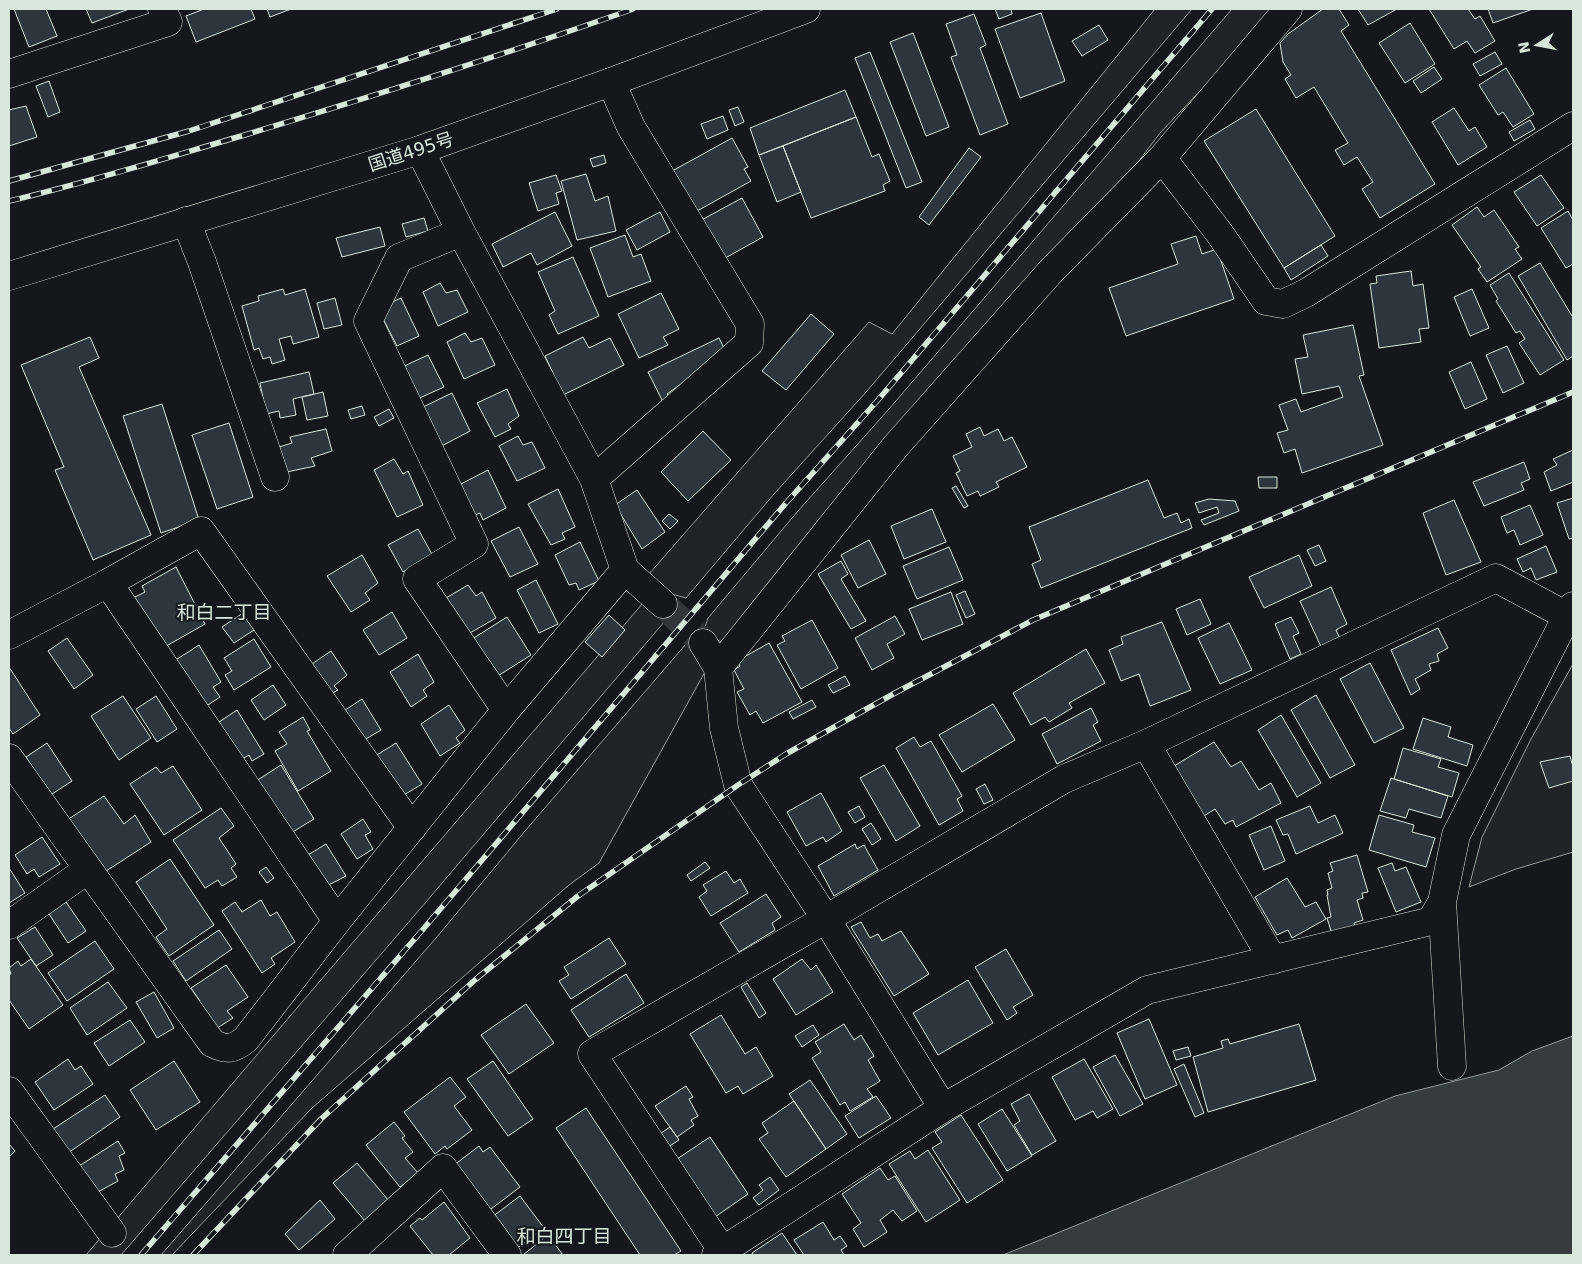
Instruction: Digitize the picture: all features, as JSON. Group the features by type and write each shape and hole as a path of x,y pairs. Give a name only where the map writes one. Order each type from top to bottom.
{"main road":[{"path":"9,74 168,22 162,9"},
{"name":"国道495号","path":"9,276 420,150 611,82 806,9"},
{"path":"718,668 895,447 1051,271 1162,158 1288,9"},
{"path":"594,479 749,343 750,324 631,127 611,82"},
{"path":"1162,158 1220,234 1266,300 1283,304 1306,293 1573,126"},
{"path":"420,150 461,232 594,479 624,570 662,604"},
{"path":"186,221 202,262 275,477"},
{"path":"461,232 399,258 368,321 474,544 417,579 506,710"},
{"path":"9,635 202,530 412,828"},
{"path":"9,758 212,1043 223,1048 237,1047 246,1039 337,921 506,710 624,570"},
{"path":"1442,902 1432,921 1147,990 943,1108 719,1253 592,1054 1064,779 1146,744 1496,578 1570,611 1456,835 1442,902 1452,1066"},
{"path":"108,582 337,921"},
{"path":"704,643 718,668 724,728 738,785 826,919 943,1108"},
{"path":"1146,744 1273,960"},
{"path":"9,925 87,870"},
{"path":"13,1107 112,1233"},
{"path":"347,1255 442,1168 506,1255"}],"shaded area":[{"path":"1155,9 1192,9 867,391 774,494 686,598 661,591 649,574 869,322 892,334"},
{"path":"1232,9 1278,9 1160,133 1126,178 730,646 703,633 708,618 798,511 889,409"},
{"path":"643,603 665,621 414,916 121,1255 86,1255"},
{"path":"686,644 706,670 599,863 569,885 312,1108 172,1255 161,1255 436,938 525,831"},
{"path":"1573,664 1573,852 1516,869 1469,887 1482,837 1531,739"},
{"path":"1573,1036 1573,1255 1003,1255 1395,1096 1499,1070 1532,1051"}],"building":[{"path":"14,9 46,9 57,36 29,47"},
{"path":"86,9 129,9 92,23"},
{"path":"204,9 251,9 255,19 196,42 186,16"},
{"path":"267,9 291,9 270,17"},
{"path":"995,9 1011,9 1012,14 999,19"},
{"path":"1323,9 1339,9 1349,25 1341,31 1435,184 1380,218 1362,189 1373,182 1357,157 1344,165 1335,150 1348,143 1314,87 1296,98 1285,79 1291,75 1283,62 1280,43 1288,34"},
{"path":"1358,9 1397,9 1368,25"},
{"path":"1429,9 1468,9 1475,19 1480,16 1495,41 1475,53 1467,41 1454,49"},
{"path":"1488,9 1533,9 1493,23"},
{"path":"1041,13 1065,81 1020,98 995,29"},
{"path":"974,14 986,45 980,48 1008,124 980,135 951,57 957,55 946,24"},
{"path":"1410,23 1435,64 1405,83 1379,43"},
{"path":"1099,25 1108,40 1082,56 1072,41"},
{"path":"913,33 949,127 926,136 890,42"},
{"path":"870,52 922,182 906,188 855,58"},
{"path":"1495,52 1502,64 1480,76 1473,64"},
{"path":"1434,67 1442,79 1421,93 1413,81"},
{"path":"1506,68 1534,114 1513,127 1503,112 1498,115 1479,85"},
{"path":"49,81 60,112 48,117 36,86"},
{"path":"845,90 856,117 759,155 750,128"},
{"path":"26,106 37,137 9,146 9,110"},
{"path":"738,107 744,122 735,126 729,110"},
{"path":"1454,108 1469,131 1475,127 1487,147 1458,165 1432,122"},
{"path":"1256,109 1335,236 1284,268 1204,141"},
{"path":"723,116 728,130 707,139 701,124"},
{"path":"856,117 872,157 879,154 890,181 883,185 885,191 811,218 783,146"},
{"path":"1530,120 1535,129 1514,141 1509,132"},
{"path":"732,138 748,167 744,169 751,181 688,216 665,175"},
{"path":"783,146 801,192 777,202 759,155"},
{"path":"969,148 981,157 929,225 919,217"},
{"path":"604,155 606,163 593,167 590,159"},
{"path":"586,174 595,201 608,196 616,231 577,240 561,181"},
{"path":"556,175 562,191 556,193 559,204 538,211 529,183"},
{"path":"1541,175 1564,208 1537,226 1514,192"},
{"path":"742,198 763,237 718,262 696,223"},
{"path":"1477,207 1484,217 1494,210 1519,247 1515,249 1522,259 1487,282 1478,269 1481,267 1452,225"},
{"path":"1568,211 1573,220 1573,264 1566,268 1541,228"},
{"path":"555,212 572,246 537,265 531,253 503,267 492,244"},
{"path":"660,212 670,232 637,250 626,230"},
{"path":"424,218 428,231 406,237 402,224"},
{"path":"380,227 385,246 342,257 336,238"},
{"path":"625,235 633,257 641,254 651,281 608,297 590,248"},
{"path":"1196,236 1202,254 1217,249 1234,299 1126,336 1109,288 1178,264 1171,244"},
{"path":"1321,245 1328,256 1291,280 1284,268"},
{"path":"573,257 599,316 558,334 549,315 555,311 538,272"},
{"path":"1540,263 1573,315 1573,356 1567,360 1518,276"},
{"path":"1411,271 1413,286 1423,284 1429,328 1419,329 1421,342 1379,348 1370,284 1377,283 1376,276"},
{"path":"1509,273 1564,360 1540,375 1519,343 1525,339 1520,331 1516,333 1496,301 1498,299 1490,285"},
{"path":"440,283 446,293 457,290 468,312 438,326 423,292"},
{"path":"283,289 285,295 305,289 319,337 293,344 291,336 279,339 285,360 272,364 270,357 263,359 259,348 254,350 242,306 259,301 258,296"},
{"path":"1472,289 1489,328 1470,336 1454,297"},
{"path":"661,293 679,329 663,337 668,345 639,358 618,314"},
{"path":"335,298 342,325 324,329 317,303"},
{"path":"401,298 419,336 397,346 378,309"},
{"path":"811,314 834,334 786,390 762,371"},
{"path":"1353,325 1364,375 1359,376 1383,445 1302,473 1295,449 1284,453 1277,433 1288,430 1279,405 1296,399 1301,412 1343,397 1339,386 1302,394 1295,359 1308,357 1303,335"},
{"path":"465,333 471,342 482,338 495,365 464,379 447,342"},
{"path":"90,337 99,358 79,367 151,535 93,560 55,470 64,467 21,365"},
{"path":"583,337 589,348 610,338 624,365 557,398 547,377 553,373 545,356"},
{"path":"719,338 726,352 667,394 671,399 664,404 648,372"},
{"path":"1507,346 1524,383 1503,393 1486,355"},
{"path":"428,355 444,387 415,400 400,368"},
{"path":"1471,362 1487,399 1465,409 1449,372"},
{"path":"309,372 314,394 293,399 296,415 280,418 279,411 266,414 260,383"},
{"path":"507,389 519,416 508,424 511,429 495,437 477,403"},
{"path":"323,392 328,416 307,420 302,397"},
{"path":"452,393 470,431 434,450 419,409"},
{"path":"162,404 199,520 161,533 123,416"},
{"path":"362,406 365,415 351,419 348,410"},
{"path":"389,409 394,418 379,426 374,417"},
{"path":"229,423 253,497 217,509 192,435"},
{"path":"980,427 984,436 998,429 1004,441 1012,437 1027,467 996,482 999,487 980,496 978,491 967,496 956,473 960,471 953,456 972,447 966,434"},
{"path":"326,429 332,451 311,458 315,466 282,473 276,448 292,443 290,437"},
{"path":"703,431 731,460 688,501 661,472"},
{"path":"518,436 523,445 532,442 545,468 517,481 499,446"},
{"path":"1573,450 1573,482 1551,491 1544,472 1557,465 1553,459"},
{"path":"394,459 403,474 408,471 423,505 397,517 374,470"},
{"path":"1524,462 1530,479 1521,483 1524,490 1484,506 1473,482"},
{"path":"488,470 506,508 483,520 480,513 473,516 459,485"},
{"path":"1258,477 1277,477 1277,488 1259,488"},
{"path":"1148,480 1164,518 1177,513 1181,523 1189,519 1192,528 1041,588 1032,564 1041,560 1029,527"},
{"path":"956,486 968,506 964,508 952,488"},
{"path":"558,489 575,527 562,533 565,539 551,545 528,504"},
{"path":"637,490 665,532 642,549 615,505"},
{"path":"1573,498 1573,538 1569,539 1557,503"},
{"path":"1209,499 1235,501 1239,511 1204,525 1201,520 1219,513 1217,507 1199,513 1195,503"},
{"path":"1454,500 1481,562 1446,575 1423,513"},
{"path":"1530,505 1543,535 1520,545 1514,530 1507,533 1501,517"},
{"path":"932,509 946,542 904,559 891,526"},
{"path":"669,514 678,521 670,529 662,521"},
{"path":"519,527 538,564 510,577 491,541"},
{"path":"418,529 433,556 403,572 388,545"},
{"path":"869,540 886,574 858,588 841,555"},
{"path":"580,542 599,581 579,590 576,583 569,585 555,555"},
{"path":"1319,545 1326,561 1315,566 1307,550"},
{"path":"1546,546 1557,572 1536,580 1531,568 1523,572 1517,559"},
{"path":"949,547 963,580 917,599 903,566"},
{"path":"362,555 378,583 365,593 370,600 351,612 327,576"},
{"path":"1299,555 1312,586 1264,608 1249,577"},
{"path":"841,561 848,574 841,579 866,621 851,629 818,574"},
{"path":"176,567 205,624 161,649 133,598 145,592 142,586"},
{"path":"536,580 558,624 539,633 517,590"},
{"path":"468,585 476,596 482,592 496,618 463,637 446,598"},
{"path":"1331,587 1347,624 1336,630 1341,641 1322,649 1300,601"},
{"path":"965,591 975,614 966,618 956,595"},
{"path":"951,592 963,624 922,640 909,609"},
{"path":"1200,599 1211,624 1187,635 1176,609"},
{"path":"392,612 407,638 379,655 363,630"},
{"path":"243,613 254,630 234,643 222,627"},
{"path":"609,615 625,630 602,657 585,642"},
{"path":"895,616 905,634 887,644 894,658 872,670 855,638"},
{"path":"507,617 531,655 493,679 469,641"},
{"path":"1291,617 1299,633 1293,636 1301,654 1290,659 1275,624"},
{"path":"812,620 838,668 801,689 777,645 785,641 782,636"},
{"path":"1162,622 1191,690 1150,706 1139,674 1121,681 1109,650 1123,644 1121,637"},
{"path":"1229,623 1252,670 1220,684 1198,638"},
{"path":"1438,628 1448,648 1437,654 1439,661 1429,664 1431,670 1415,679 1420,689 1411,695 1391,650"},
{"path":"67,638 93,675 74,689 48,651"},
{"path":"254,639 271,667 234,690 225,675 232,671 224,658"},
{"path":"769,643 802,702 763,723 756,711 750,715 737,692 744,689 734,670 740,666 737,661"},
{"path":"199,645 221,682 213,687 220,697 202,709 171,663"},
{"path":"1086,649 1105,683 1069,703 1072,708 1049,722 1045,717 1031,725 1013,693"},
{"path":"331,651 347,675 334,686 338,690 324,698 306,668"},
{"path":"418,654 434,682 423,690 427,696 411,707 390,672"},
{"path":"1370,663 1404,728 1374,743 1340,679"},
{"path":"9,667 40,715 13,734 9,728"},
{"path":"845,676 850,685 833,693 828,685"},
{"path":"273,685 286,705 264,720 251,700"},
{"path":"1316,695 1355,765 1330,778 1291,710"},
{"path":"123,696 151,738 119,760 91,716"},
{"path":"156,696 177,729 157,742 136,709"},
{"path":"362,699 381,730 354,746 336,716"},
{"path":"812,700 816,707 793,719 789,712"},
{"path":"993,704 1015,740 962,772 939,735"},
{"path":"449,705 465,730 456,738 460,743 440,756 421,724"},
{"path":"1091,708 1098,722 1093,725 1101,741 1057,764 1042,734"},
{"path":"237,710 264,754 252,761 249,755 237,762 219,722"},
{"path":"1281,715 1321,783 1297,797 1258,730"},
{"path":"303,717 310,730 307,731 331,771 298,791 275,751 287,744 279,732"},
{"path":"1423,718 1451,727 1448,737 1473,745 1467,766 1413,749"},
{"path":"914,737 920,747 931,741 962,796 957,799 963,811 939,825 896,748"},
{"path":"1214,742 1231,767 1241,761 1259,790 1271,783 1281,803 1236,827 1233,820 1225,824 1215,809 1204,816 1174,766"},
{"path":"47,743 72,781 46,798 28,771 33,768 26,757"},
{"path":"396,743 422,784 394,801 369,760"},
{"path":"1403,748 1441,759 1438,767 1459,773 1452,797 1394,779"},
{"path":"1570,756 1573,767 1573,781 1549,788 1540,762"},
{"path":"281,765 314,819 286,836 253,783"},
{"path":"884,765 920,826 896,841 860,778"},
{"path":"173,766 202,810 164,835 130,784 156,767 161,773"},
{"path":"1391,778 1448,796 1441,818 1409,809 1406,818 1380,811"},
{"path":"985,784 993,800 984,804 976,789"},
{"path":"821,793 842,831 826,842 823,837 806,846 787,812"},
{"path":"104,796 124,824 135,815 151,842 103,873 67,820"},
{"path":"859,806 865,817 855,823 848,812"},
{"path":"1310,806 1318,823 1335,815 1343,833 1296,854 1288,834 1283,835 1276,820"},
{"path":"221,808 234,826 219,838 236,864 231,868 237,877 222,886 218,880 205,888 173,840"},
{"path":"1379,815 1414,825 1412,832 1435,838 1426,867 1369,850"},
{"path":"363,819 371,832 365,835 373,849 357,859 341,834"},
{"path":"871,823 881,839 872,845 862,829"},
{"path":"1271,826 1285,861 1264,870 1249,835"},
{"path":"42,837 60,864 39,877 34,869 27,874 15,855"},
{"path":"326,844 346,876 317,891 298,861"},
{"path":"855,844 857,849 864,845 878,870 834,896 818,866"},
{"path":"1357,855 1368,892 1362,893 1363,898 1357,900 1363,920 1354,923 1355,927 1332,934 1327,918 1331,917 1327,895 1327,890 1332,888 1328,873 1333,871 1330,863"},
{"path":"170,859 214,925 169,956 156,937 167,929 136,882"},
{"path":"705,862 710,868 691,881 687,875"},
{"path":"1392,863 1395,871 1406,867 1421,902 1396,912 1378,868"},
{"path":"266,867 274,878 267,883 259,872"},
{"path":"9,868 25,893 9,903"},
{"path":"726,871 734,883 740,879 748,893 711,916 699,897 707,891 703,885"},
{"path":"1287,878 1305,907 1316,902 1326,919 1292,938 1288,930 1277,935 1255,897"},
{"path":"766,894 781,917 772,923 775,930 739,952 720,923"},
{"path":"261,900 270,916 277,912 295,942 271,958 275,964 262,973 222,911 235,902 242,912"},
{"path":"66,902 86,931 68,943 49,914"},
{"path":"861,922 870,938 878,934 882,941 901,931 929,974 894,996 851,927"},
{"path":"35,927 53,955 36,966 17,938"},
{"path":"219,930 232,949 186,981 173,961"},
{"path":"609,938 626,964 571,999 559,981 569,975 564,967"},
{"path":"95,941 114,969 67,1001 48,973"},
{"path":"1006,949 1033,995 1013,1007 1017,1013 1007,1020 975,967"},
{"path":"31,959 63,1005 29,1029 9,1000 9,976 11,974 9,968 18,961 21,966"},
{"path":"802,959 811,970 816,965 833,992 796,1015 773,979"},
{"path":"226,965 248,997 227,1011 233,1018 211,1032 193,1005 200,1001 191,988"},
{"path":"626,974 644,1003 589,1037 571,1010"},
{"path":"968,980 993,1023 938,1055 913,1013"},
{"path":"108,982 127,1008 87,1035 70,1008"},
{"path":"747,983 766,1013 759,1018 741,987"},
{"path":"154,992 174,1028 157,1038 136,1002"},
{"path":"526,1004 554,1043 509,1074 481,1035"},
{"path":"721,1015 745,1054 756,1047 773,1076 743,1094 738,1086 726,1093 690,1034"},
{"path":"1149,1019 1177,1085 1145,1099 1117,1033"},
{"path":"130,1020 145,1042 109,1066 94,1043"},
{"path":"844,1024 854,1040 861,1035 874,1056 868,1060 880,1081 867,1089 873,1097 850,1111 845,1102 840,1105 812,1058 821,1052 815,1042"},
{"path":"1299,1024 1316,1080 1208,1112 1193,1057 1223,1048 1221,1041 1228,1039 1230,1044"},
{"path":"813,1025 819,1035 802,1047 795,1036"},
{"path":"1188,1047 1191,1056 1176,1060 1173,1051"},
{"path":"1115,1055 1143,1104 1120,1116 1093,1067"},
{"path":"68,1059 75,1070 81,1066 93,1084 54,1110 35,1082"},
{"path":"1084,1059 1113,1109 1097,1118 1093,1111 1075,1120 1052,1077"},
{"path":"174,1061 200,1102 156,1130 130,1090"},
{"path":"493,1061 533,1119 508,1136 467,1079"},
{"path":"1184,1064 1204,1113 1195,1117 1174,1069"},
{"path":"450,1077 466,1097 454,1106 472,1130 447,1149 445,1146 435,1154 404,1112"},
{"path":"810,1080 847,1134 826,1149 789,1094"},
{"path":"686,1086 693,1097 689,1099 698,1116 691,1120 694,1125 677,1137 655,1106"},
{"path":"1029,1094 1056,1141 1032,1155 1014,1125 1020,1121 1011,1104"},
{"path":"105,1095 120,1117 68,1153 53,1129"},
{"path":"876,1096 891,1118 859,1138 845,1116"},
{"path":"794,1101 826,1149 786,1177 759,1139 768,1133 762,1123"},
{"path":"586,1108 681,1251 674,1255 640,1255 556,1128"},
{"path":"1002,1109 1032,1156 1007,1171 978,1124"},
{"path":"961,1115 1003,1180 967,1203 932,1148 942,1142 935,1132"},
{"path":"394,1122 405,1136 402,1138 413,1152 405,1158 418,1173 400,1187 366,1145"},
{"path":"670,1127 679,1140 662,1151 654,1138"},
{"path":"710,1137 748,1194 715,1217 677,1159"},
{"path":"118,1141 125,1153 119,1156 124,1170 115,1174 118,1181 96,1193 79,1166"},
{"path":"9,1144 15,1151 9,1157"},
{"path":"479,1146 483,1152 490,1147 520,1187 487,1212 449,1169"},
{"path":"928,1150 960,1200 926,1222 889,1164 910,1151 915,1159"},
{"path":"357,1163 389,1201 365,1221 333,1183"},
{"path":"880,1168 888,1180 895,1176 917,1211 902,1221 893,1210 880,1220 887,1232 864,1247 853,1229 861,1223 842,1194"},
{"path":"770,1177 779,1190 759,1205 753,1198 763,1190 759,1185"},
{"path":"520,1196 544,1228 512,1252 488,1220"},
{"path":"320,1200 335,1219 299,1250 285,1234"},
{"path":"444,1202 470,1238 449,1255 433,1255 410,1226 420,1218 422,1220"},
{"path":"823,1222 834,1240 840,1236 847,1246 841,1250 844,1255 804,1255 794,1240"},
{"path":"782,1233 797,1255 753,1255 752,1253"},
{"path":"548,1235 563,1255 523,1255"}],"tunnel":[{"path":"663,604 703,643"}],"railway":[{"path":"9,181 189,131 557,9"},
{"path":"9,201 99,178 248,134 489,58 633,9"},
{"path":"141,1255 425,927 786,503 878,400 1212,9"},
{"path":"193,1255 321,1119 476,979 578,896 786,754 895,693 1033,620 1573,392"}],"district":[{"name":"和白二丁目","path":"224,612"},
{"name":"和白四丁目","path":"564,1236"}]}
